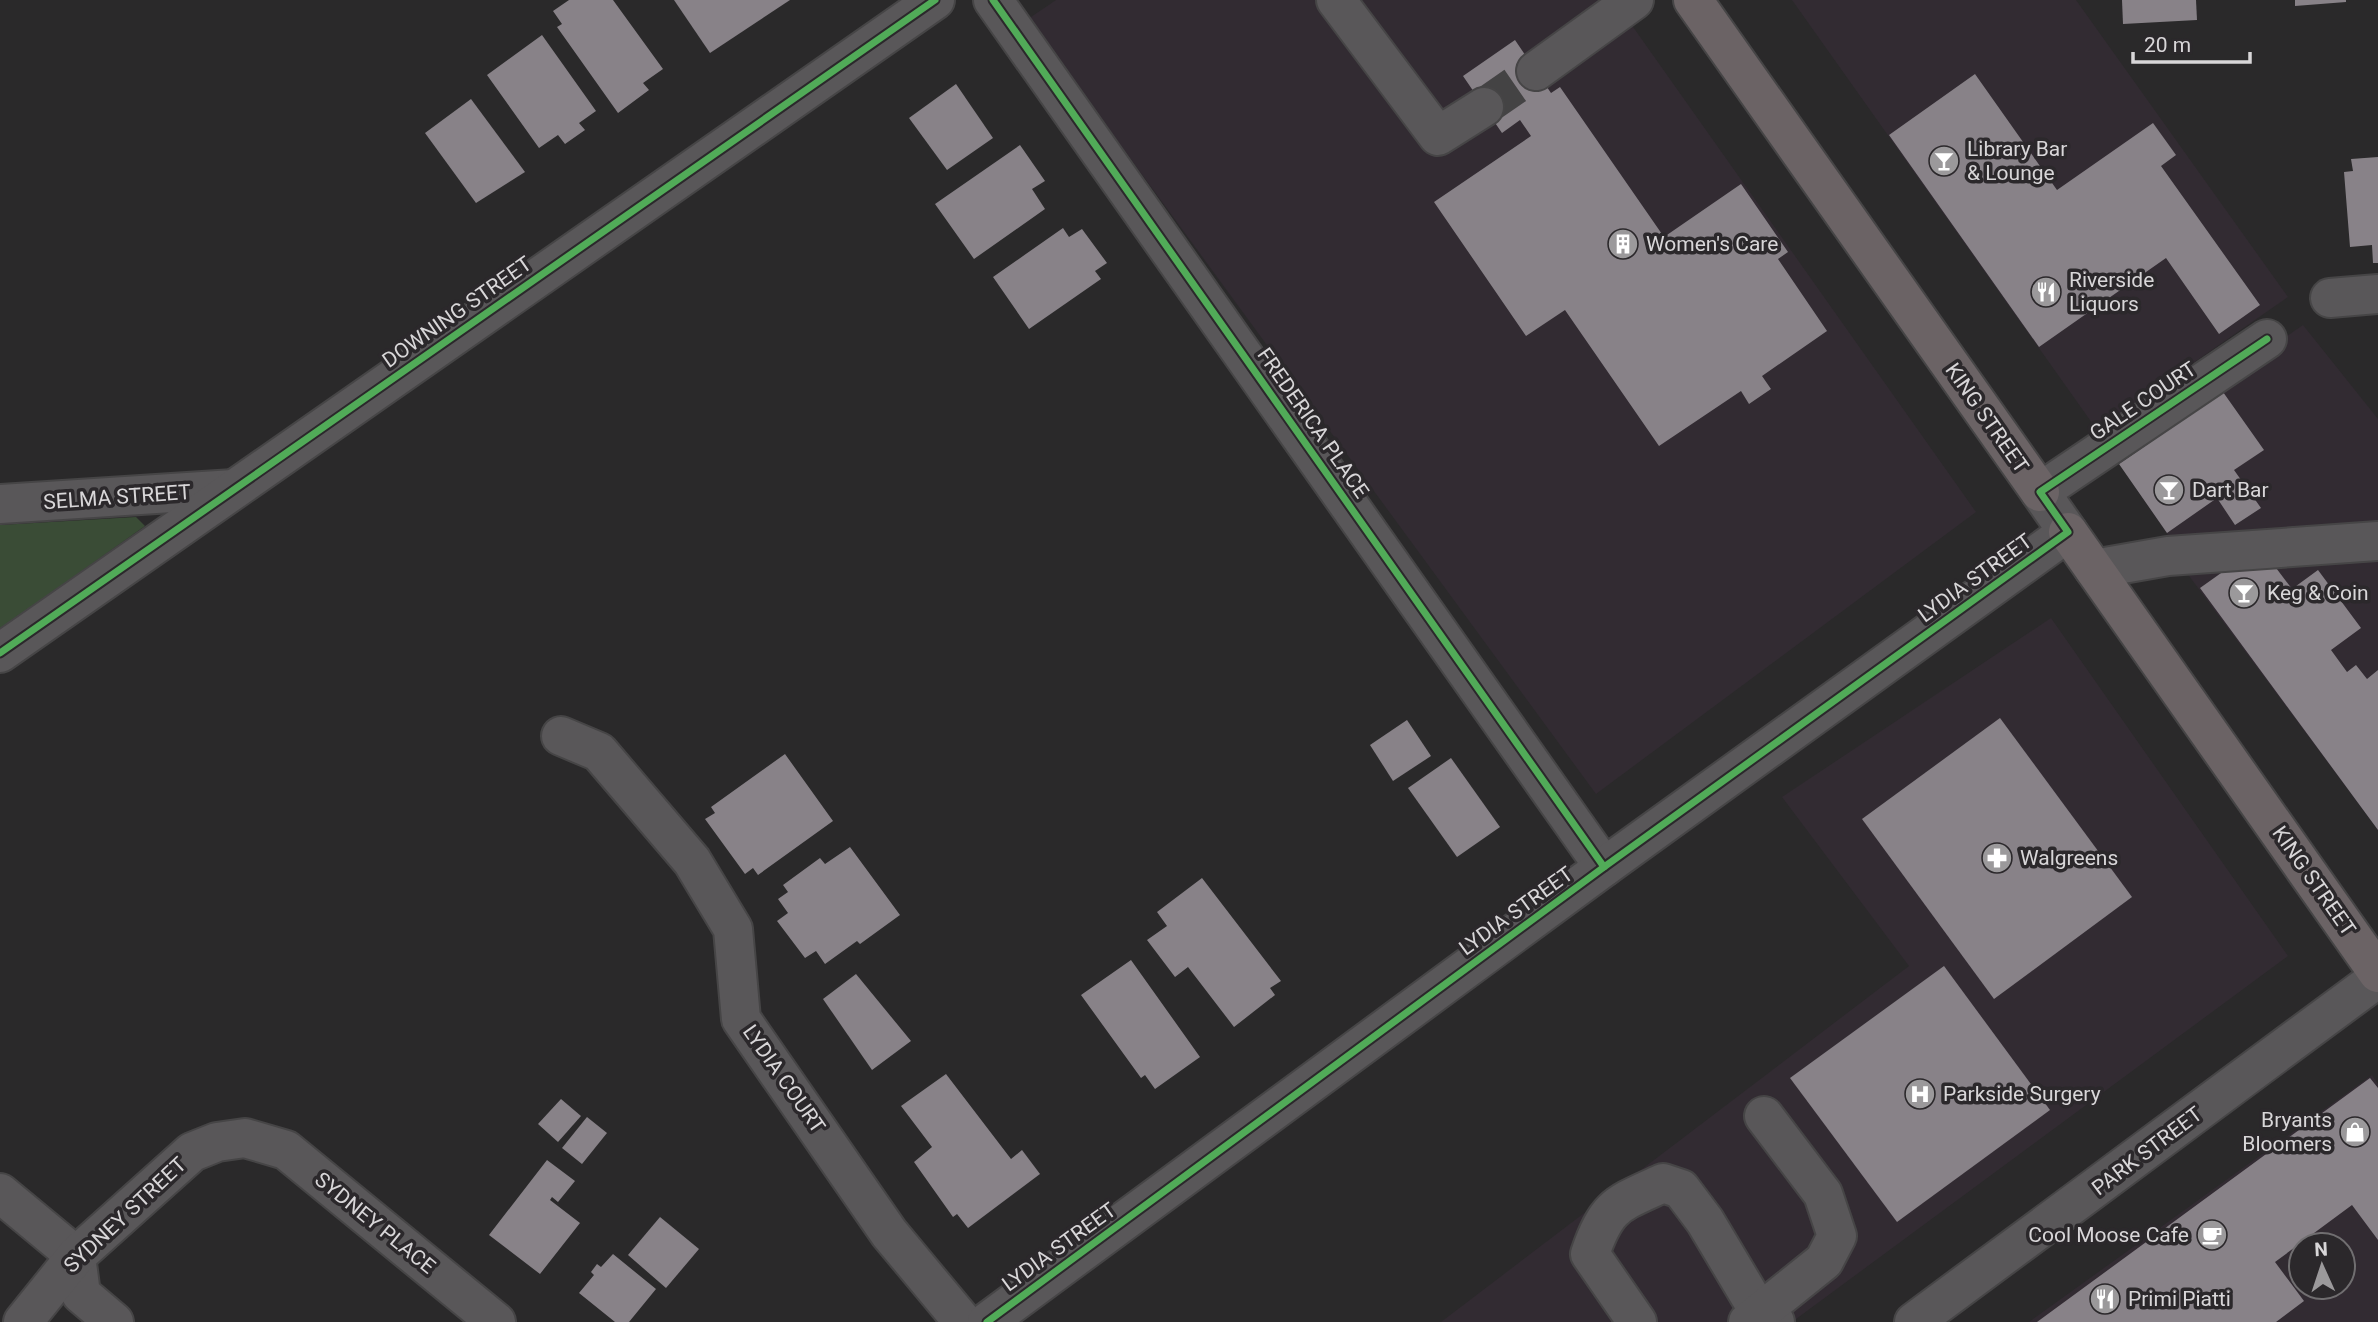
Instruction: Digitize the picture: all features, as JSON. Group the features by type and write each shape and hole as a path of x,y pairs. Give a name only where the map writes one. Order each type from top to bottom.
{"main road":[{"name":"KING STREET","path":"1693,0 2040,492"},
{"name":"KING STREET","path":"2068,532 2378,975"}],"street":[{"name":"DOWNING STREET","path":"0,653 935,0"},
{"name":"FREDERICA PLACE","path":"993,0 1604,867"},
{"path":"1336,0 1438,136 1484,107"},
{"path":"1536,71 1634,0"},
{"path":"2330,298 2378,294"},
{"name":"GALE COURT","path":"2040,492 2267,339"},
{"name":"SELMA STREET","path":"0,504 233,489"},
{"name":"KING STREET","path":"2040,492 2068,532"},
{"name":"LYDIA STREET","path":"987,1322 1604,867 2068,532"},
{"path":"2094,569 2168,556 2378,541"},
{"name":"LYDIA COURT","path":"561,736 599,752 692,861 733,929 741,1019 889,1233 962,1322"},
{"name":"PARK STREET","path":"1914,1322 2378,975"},
{"path":"1637,1322 1590,1254 1599,1229 1615,1205 1663,1183 1681,1189 1705,1221 1761,1320 1825,1261 1837,1236 1823,1194 1764,1116"},
{"name":"SYDNEY STREET","path":"23,1322 76,1256 192,1152 216,1142 245,1139"},
{"name":"SYDNEY PLACE","path":"245,1139 286,1150 496,1322"},
{"path":"0,1193 76,1256 80,1294 114,1322"}],"shaded area":[{"path":"1056,0 1614,0 1976,512 1596,794 1028,19"},
{"path":"1792,0 2076,0 2288,297 2097,430"},
{"path":"2303,325 2378,419 2378,527 2172,541 2114,456"},
{"path":"2378,547 2378,830 2178,561"},
{"path":"2051,618 2288,956 1792,1322 1441,1322 1909,966 1782,797"},
{"path":"2372,1075 2378,1084 2378,1322 2029,1322"}],"green space":[{"path":"136,517 145,526 0,629 0,525"}],"building":[{"path":"569,0 613,0 663,69 643,83 649,90 618,113 557,27 562,24 553,11"},
{"path":"674,0 790,0 710,53"},
{"path":"2122,0 2196,0 2197,20 2123,24"},
{"path":"2295,0 2346,0 2346,2 2295,6"},
{"path":"542,35 596,111 579,123 585,130 565,144 558,135 539,148 487,75"},
{"name":"Women's Care","path":"1515,40 1551,93 1560,87 1664,237 1741,184 1788,252 1778,259 1827,331 1762,376 1771,389 1749,404 1741,391 1659,446 1565,310 1526,336 1434,202 1531,136 1520,120 1502,133 1463,76"},
{"path":"1975,74 2057,190 2153,123 2176,155 2161,166 2260,305 2219,334 2166,258 2039,347 1889,135"},
{"path":"956,84 993,138 947,170 909,118"},
{"path":"471,99 525,172 476,203 425,133"},
{"path":"1020,145 1045,181 1032,189 1045,209 974,259 935,204"},
{"path":"2378,157 2378,263 2373,263 2372,245 2350,247 2344,172 2353,171 2351,159"},
{"path":"1063,228 1069,237 1082,229 1107,263 1095,271 1101,279 1029,329 993,277"},
{"path":"2223,392 2264,450 2234,470 2261,508 2235,525 2217,498 2167,533 2119,464"},
{"path":"2245,556 2267,556 2292,589 2318,570 2361,628 2331,650 2347,672 2356,665 2367,679 2378,670 2378,830 2200,588"},
{"name":"Walgreens","path":"2000,718 2132,897 1994,999 1862,819"},
{"path":"1407,720 1431,756 1393,781 1370,745"},
{"path":"785,754 833,821 758,875 753,868 745,874 705,819 715,813 711,807"},
{"path":"1451,758 1500,827 1457,857 1408,788"},
{"path":"850,847 900,915 860,944 857,941 825,964 816,951 805,958 777,921 788,913 778,899 788,892 783,885 820,858 825,864"},
{"path":"1202,878 1281,981 1270,988 1275,995 1234,1027 1188,967 1175,977 1147,940 1167,926 1157,912"},
{"path":"1131,960 1200,1057 1155,1089 1145,1075 1141,1078 1081,995"},
{"name":"Parkside Surgery","path":"1944,966 2050,1110 1897,1222 1790,1078"},
{"path":"856,974 911,1041 872,1070 823,999"},
{"path":"946,1074 1011,1159 1022,1150 1040,1174 968,1228 957,1214 953,1217 914,1162 932,1147 901,1106"},
{"path":"2370,1078 2378,1088 2378,1240 2352,1205 2317,1231 2287,1231 2287,1253 2275,1262 2287,1278 2287,1301 2304,1301 2276,1322 2037,1322"},
{"path":"561,1099 581,1116 558,1142 538,1124"},
{"path":"587,1117 607,1133 582,1164 562,1148"},
{"path":"547,1160 575,1181 558,1202 552,1197 550,1200 580,1223 540,1274 489,1235"},
{"path":"660,1217 699,1249 666,1288 628,1255"},
{"path":"613,1254 656,1289 629,1322 615,1322 579,1293 594,1275 591,1272 597,1264 601,1267"}],"tunnel":[{"path":"1484,107 1536,71"}],"cycle path":[{"path":"0,653 935,0"},
{"path":"993,0 1604,867"},
{"path":"987,1322 1604,867 2068,532 2040,492 2267,339"}],"place":[{"name":"Library Bar & Lounge","path":"1944,161"},
{"name":"Women's Care","path":"1623,244"},
{"name":"Riverside Liquors","path":"2046,292"},
{"name":"Dart Bar","path":"2169,490"},
{"name":"Keg & Coin","path":"2244,593"},
{"name":"Walgreens","path":"1997,858"},
{"name":"Parkside Surgery","path":"1920,1094"},
{"name":"Bryants Bloomers","path":"2355,1132"},
{"name":"Cool Moose Cafe","path":"2212,1235"},
{"name":"Primi Piatti","path":"2105,1299"}]}
